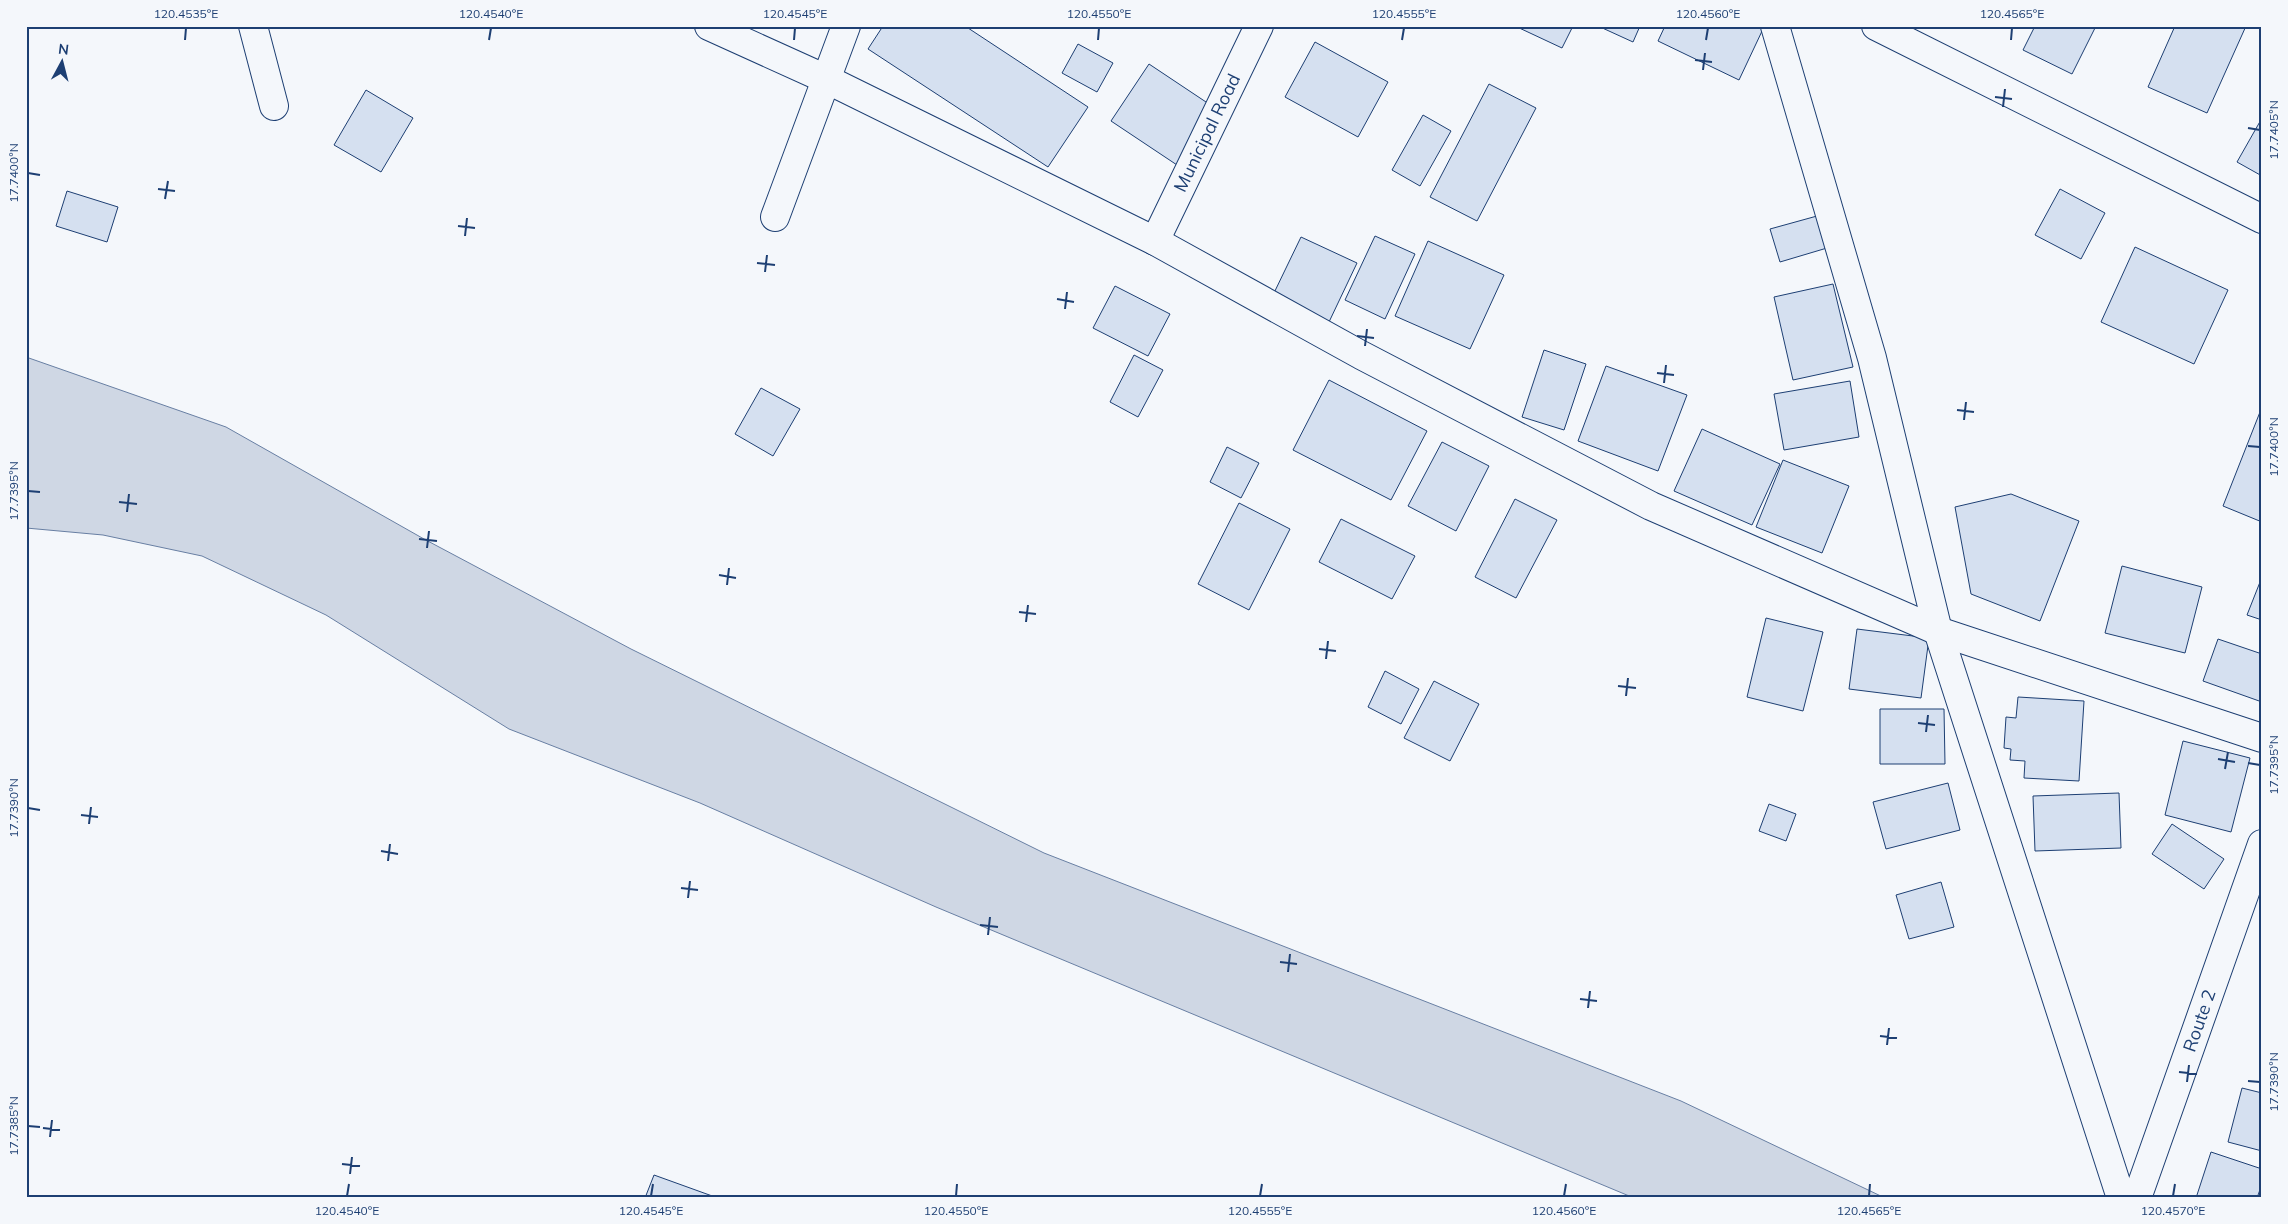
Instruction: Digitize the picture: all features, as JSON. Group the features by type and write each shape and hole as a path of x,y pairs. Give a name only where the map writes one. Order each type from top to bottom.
{"main road":[{"path":"253,26 274,106"},
{"path":"709,26 826,79 1155,241 1361,355 1651,506 1938,631 2262,738"},
{"path":"775,217 846,26"},
{"name":"Municipal Road","path":"1155,241 1260,26"},
{"path":"1775,26 1872,358 1938,631 2121,1198"},
{"path":"1876,26 2262,219"},
{"name":"Route 2","path":"2137,1198 2262,844"}],"shaded area":[{"path":"26,357 226,427 424,539 631,649 1044,853 1681,1101 1885,1198 1634,1198 936,907 700,803 509,729 326,615 202,556 103,535 26,528"}],"building":[{"path":"883,26 965,26 1088,107 1048,167 868,49"},
{"path":"1515,26 1573,26 1562,48"},
{"path":"1598,26 1640,26 1633,42"},
{"path":"1665,26 1758,26 1763,29 1739,80 1658,41"},
{"path":"2035,26 2096,26 2072,74 2023,50"},
{"path":"2175,26 2246,26 2207,113 2148,87"},
{"path":"1315,42 1388,82 1358,137 1285,97"},
{"path":"1078,44 1113,63 1097,92 1062,73"},
{"path":"1149,64 1215,108 1177,165 1111,121"},
{"path":"1489,84 1536,108 1477,221 1430,197"},
{"path":"366,90 413,118 381,172 334,145"},
{"path":"1423,115 1451,131 1420,186 1392,170"},
{"path":"2262,118 2262,176 2237,162"},
{"path":"2060,189 2105,213 2081,259 2035,235"},
{"path":"67,191 118,207 107,242 56,226"},
{"path":"1817,216 1827,248 1780,262 1770,229"},
{"path":"1375,236 1415,254 1385,319 1345,300"},
{"path":"1301,237 1357,263 1329,322 1273,295"},
{"path":"1428,241 1504,275 1470,349 1395,316"},
{"path":"2135,247 2228,290 2194,364 2101,322"},
{"path":"1833,284 1853,367 1793,380 1774,297"},
{"path":"1115,286 1170,314 1148,356 1093,328"},
{"path":"1544,350 1586,364 1564,430 1522,417"},
{"path":"1134,355 1163,370 1138,417 1110,402"},
{"path":"1606,366 1687,395 1658,471 1578,441"},
{"path":"1329,380 1427,431 1391,500 1293,450"},
{"path":"1850,381 1859,437 1784,450 1774,394"},
{"path":"761,388 800,409 773,456 735,434"},
{"path":"2260,412 2262,412 2262,522 2223,506"},
{"path":"1702,429 1780,464 1752,525 1674,491"},
{"path":"1442,442 1489,466 1456,531 1408,506"},
{"path":"1227,447 1259,463 1241,498 1210,482"},
{"path":"1783,460 1849,486 1822,553 1756,527"},
{"path":"2011,494 2079,521 2040,621 1971,594 1955,507"},
{"path":"1515,499 1557,520 1516,598 1475,577"},
{"path":"1239,503 1290,529 1249,610 1198,584"},
{"path":"1341,519 1415,556 1392,599 1319,562"},
{"path":"2122,566 2202,587 2185,653 2105,633"},
{"path":"2262,577 2262,620 2247,615"},
{"path":"1766,618 1823,632 1803,711 1747,697"},
{"path":"1857,629 1929,638 1921,698 1849,689"},
{"path":"2218,639 2262,654 2262,702 2203,681"},
{"path":"1385,671 1419,689 1401,724 1368,707"},
{"path":"1434,681 1479,704 1450,761 1404,738"},
{"path":"2018,697 2084,701 2079,781 2024,778 2025,761 2010,760 2011,749 2004,748 2006,717 2016,718"},
{"path":"1880,709 1944,709 1945,764 1880,764"},
{"path":"2183,741 2250,758 2231,832 2165,815"},
{"path":"1948,783 1960,830 1886,849 1873,802"},
{"path":"2119,793 2121,848 2035,851 2033,796"},
{"path":"1769,804 1796,814 1786,841 1759,831"},
{"path":"2172,824 2224,859 2204,889 2152,854"},
{"path":"1941,882 1954,927 1909,939 1896,895"},
{"path":"2242,1088 2262,1093 2262,1151 2228,1142"},
{"path":"2211,1152 2262,1169 2262,1184 2257,1198 2196,1198"},
{"path":"654,1175 715,1197 715,1198 645,1198"}]}
